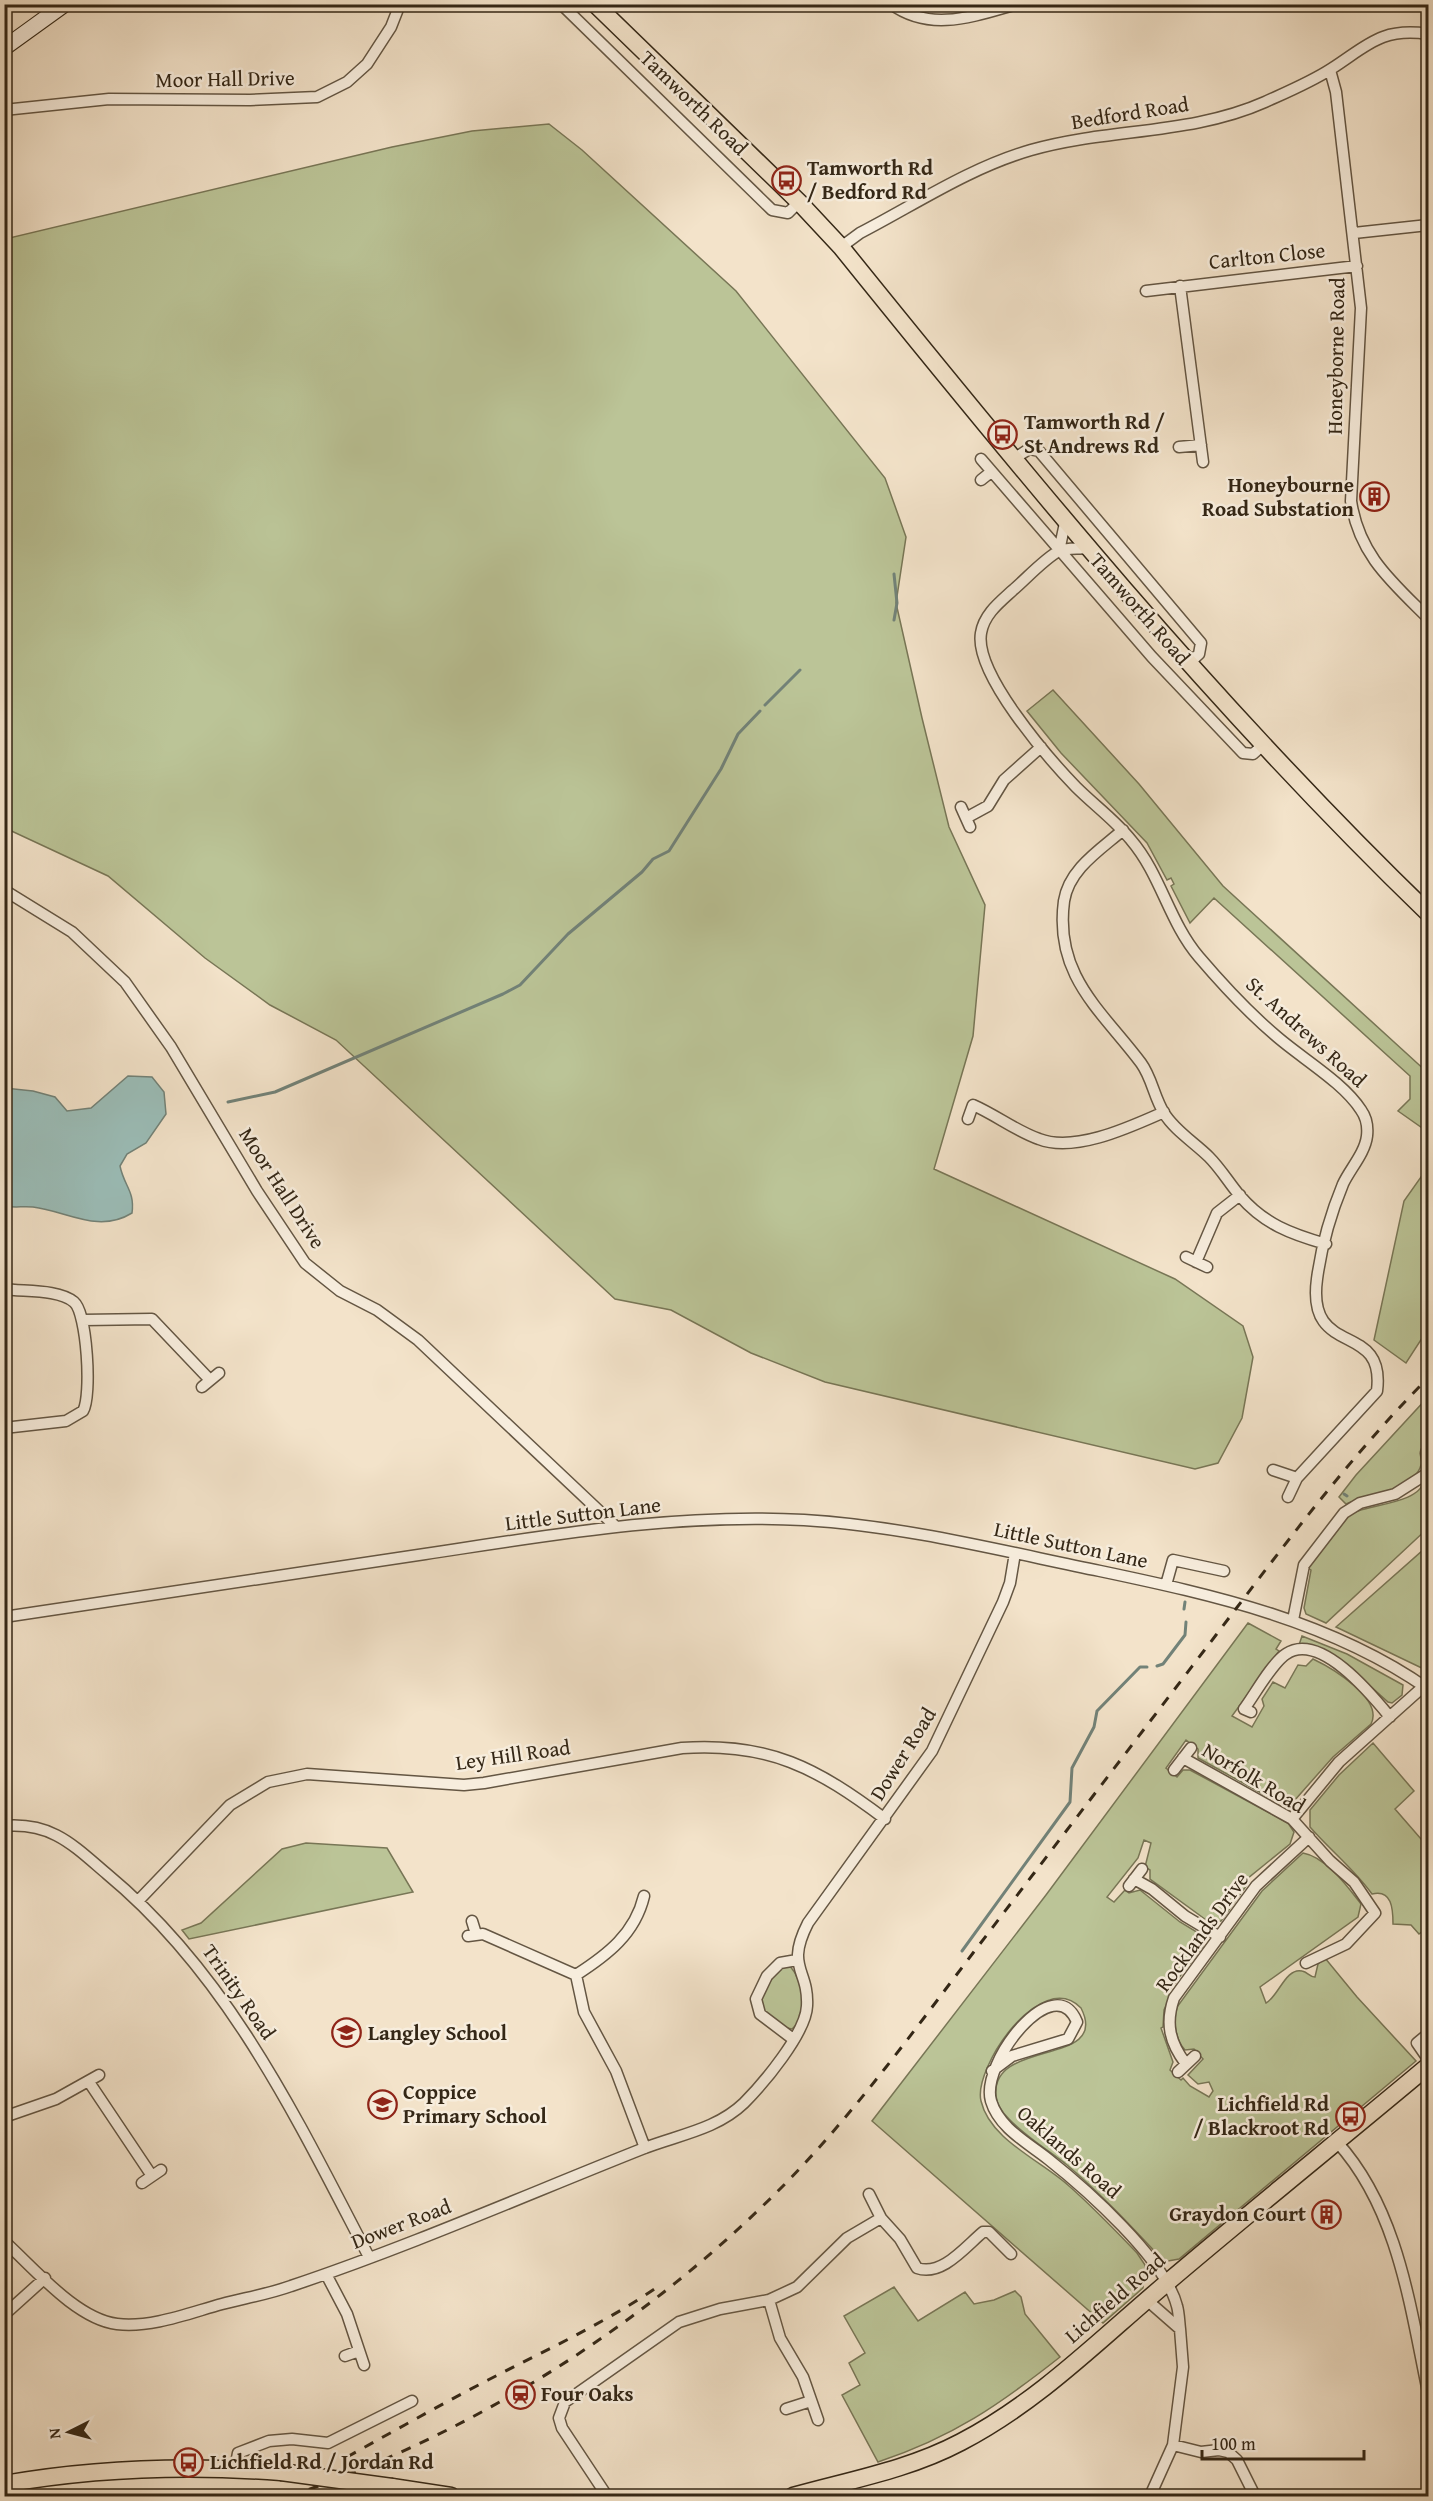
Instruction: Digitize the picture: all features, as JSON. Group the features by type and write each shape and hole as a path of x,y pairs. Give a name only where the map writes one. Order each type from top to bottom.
{"main road":[{"name":"Tamworth Road","path":"595,4 800,202 841,248 1065,524 1188,664 1371,858 1428,913"},
{"name":"Lichfield Road","path":"793,2496 894,2470 960,2442 1002,2419 1038,2393 1428,2066"},
{"path":"4,2484 70,2473 235,2469 281,2472 451,2496"}],"street":[{"path":"4,48 65,4"},
{"name":"Moor Hall Drive","path":"4,110 110,99 250,100 317,97 347,82 367,64 391,27 400,4"},
{"name":"Tamworth Road","path":"561,4 772,210 788,213 800,202"},
{"path":"891,4 913,17 949,21 1017,4"},
{"name":"Bedford Road","path":"841,248 860,233 993,162 1057,144 1211,120 1256,106 1330,70 1375,39 1405,31 1428,34"},
{"name":"Honeyborne Road","path":"1330,70 1336,92 1358,266 1360,308 1352,501 1355,524 1366,552 1426,611"},
{"path":"1354,233 1428,225"},
{"name":"Carlton Close","path":"1146,291 1358,266"},
{"path":"1180,286 1203,462"},
{"path":"1179,447 1201,445"},
{"name":"Tamworth Road","path":"1012,460 1029,449 1039,451 1201,643 1199,654 1188,664"},
{"name":"Tamworth Road","path":"981,459 1160,666 1243,753 1253,754 1263,745"},
{"path":"981,480 991,472"},
{"path":"1065,524 1059,551 1086,548"},
{"name":"St. Andrews Road","path":"1059,551 996,606 981,632 981,645 988,671 1041,747 1077,788 1123,830 1151,866 1175,919 1198,956 1273,1034 1344,1091 1363,1112 1368,1133 1365,1144 1342,1187 1317,1277 1319,1314 1332,1332 1369,1351 1376,1363 1377,1391 1297,1478 1288,1497"},
{"path":"961,807 968,823 988,806 1004,780 1041,747"},
{"path":"1123,830 1071,880 1064,899 1065,937 1069,959 1081,989 1143,1066 1164,1112 1213,1161 1240,1196 1258,1214 1281,1229 1326,1244"},
{"name":"Moor Hall Drive","path":"4,890 72,932 125,982 171,1047 257,1191 305,1263 340,1291 376,1310 418,1340 614,1525"},
{"path":"968,1119 973,1105 997,1115 1029,1135 1054,1142 1101,1137 1164,1112"},
{"path":"1207,1267 1191,1259 1217,1213 1240,1196"},
{"path":"4,1290 72,1300 77,1305 83,1320 88,1393 83,1411 66,1421 4,1428"},
{"path":"83,1320 152,1319 210,1380"},
{"path":"1426,1453 1428,1467"},
{"path":"1273,1470 1297,1478"},
{"path":"1293,1620 1304,1565 1344,1513 1360,1503 1395,1494 1428,1473"},
{"name":"Little Sutton Lane","path":"4,1617 614,1525 754,1519 802,1520 901,1530 1166,1585 1293,1620 1380,1658 1426,1687"},
{"name":"Dower Road","path":"4,2241 92,2316 105,2322 137,2324 289,2287 326,2274 645,2148 711,2125 732,2113 745,2102 794,2039 805,2019 807,2004 797,1960 798,1948 808,1923 922,1767 960,1696 1003,1602 1010,1583 1015,1553"},
{"name":"Little Sutton Lane","path":"1166,1585 1173,1560 1224,1571"},
{"path":"1251,1712 1244,1709 1284,1655 1296,1650 1328,1657 1348,1669 1390,1717"},
{"path":"1292,1818 1339,1762 1426,1687"},
{"name":"Ley Hill Road","path":"139,1900 230,1805 268,1782 307,1774 464,1785 682,1748 715,1746 745,1748 809,1769 849,1792 885,1819"},
{"name":"Norfolk Road","path":"1174,1770 1191,1748"},
{"name":"Norfolk Road","path":"1183,1758 1292,1818 1354,1882 1375,1913 1346,1944 1306,1963"},
{"name":"Trinity Road","path":"4,1826 30,1826 58,1834 139,1900 178,1940 252,2043 277,2084 369,2257"},
{"name":"Rocklands Drive","path":"1186,2064 1171,2041 1169,2012 1174,1998 1256,1886 1309,1837"},
{"path":"1142,1869 1132,1882 1158,1894 1185,1917 1220,1936"},
{"path":"576,1975 611,1951 627,1933 645,1904"},
{"path":"472,1921 472,1935 483,1934 576,1975"},
{"path":"794,2039 760,2014 756,1999 767,1976 780,1963 797,1960"},
{"path":"576,1975 584,2012 616,2072 645,2148"},
{"path":"1056,2004 1064,2005 1073,2012 1077,2022 1068,2039 1012,2056 992,2071 1030,2017 1056,2004"},
{"path":"1428,2034 1417,2043 1428,2060"},
{"name":"Oaklands Road","path":"992,2071 989,2089 998,2116 1011,2131 1080,2184 1107,2210 1167,2283 1177,2305 1183,2367 1173,2445 1150,2496"},
{"path":"4,2117 56,2099 99,2075"},
{"path":"89,2082 157,2173 142,2183"},
{"path":"1337,2142 1356,2163 1372,2188 1386,2222 1405,2289 1428,2392"},
{"path":"868,2194 881,2218 900,2240 912,2264 923,2271 943,2266 983,2232 989,2232 1011,2254"},
{"path":"607,2496 561,2428 559,2418 565,2402 680,2322 720,2309 769,2300 796,2287 847,2238 881,2218"},
{"path":"326,2274 347,2314 364,2365"},
{"path":"4,2315 45,2278"},
{"path":"769,2300 780,2338 803,2377 818,2420"},
{"path":"1149,2301 1180,2329"},
{"path":"345,2356 359,2351"},
{"path":"235,2469 238,2453 245,2449 269,2440 292,2439 328,2443 411,2401"},
{"path":"786,2409 811,2401"},
{"path":"1173,2445 1201,2452 1219,2450 1228,2452 1237,2460 1255,2496"}],"green space":[{"path":"549,124 582,150 736,291 885,478 906,537 896,603 922,718 949,827 985,905 973,1036 934,1169 1175,1279 1243,1326 1253,1357 1242,1418 1218,1463 1195,1469 825,1382 751,1353 671,1310 615,1299 336,1040 270,1005 205,958 108,876 5,828 5,239 392,147 472,131"},
{"path":"1053,690 1139,784 1223,886 1428,1073 1428,1132 1398,1111 1410,1099 1410,1076 1214,898 1190,923 1171,886 1174,884 1171,878 1167,880 1147,843 1061,753 1027,711"},
{"path":"1428,1167 1428,1329 1406,1363 1374,1340 1404,1201"},
{"path":"1428,1397 1428,1448 1421,1449 1422,1462 1417,1473 1409,1481 1397,1487 1346,1504 1339,1497 1356,1475"},
{"path":"1428,1478 1428,1528 1326,1623 1306,1614 1304,1608 1311,1570 1308,1568 1349,1515 1413,1495"},
{"path":"1422,1551 1428,1554 1428,1671 1336,1627"},
{"path":"1248,1623 1281,1641 1276,1649 1279,1651 1232,1716 1252,1727 1264,1706 1262,1699 1273,1682 1285,1688 1298,1665 1306,1666 1313,1659 1332,1669 1354,1686 1370,1705 1373,1714 1371,1724 1333,1757 1294,1801 1283,1803 1198,1758 1198,1749 1186,1740 1166,1768 1177,1777 1183,1770 1190,1770 1288,1823 1294,1832 1290,1844 1247,1879 1249,1882 1221,1921 1209,1922 1150,1879 1150,1870 1145,1867 1151,1843 1144,1840 1138,1858 1107,1897 1114,1902 1125,1890 1129,1893 1140,1890 1180,1922 1200,1934 1203,1946 1168,1992 1170,1997 1164,2010 1163,2027 1161,2028 1173,2062 1170,2070 1181,2080 1183,2078 1190,2086 1209,2097 1213,2091 1209,2082 1198,2084 1188,2075 1203,2059 1194,2049 1185,2050 1179,2041 1175,2024 1177,2007 1262,1891 1303,1853 1320,1860 1343,1881 1361,1904 1358,1917 1260,1987 1266,2003 1291,1973 1302,1971 1315,1977 1318,1964 1325,1958 1357,1997 1416,2061 1179,2259 1168,2261 1159,2256 1067,2165 1016,2126 999,2106 996,2096 999,2078 1011,2066 1066,2046 1080,2038 1086,2026 1081,2008 1065,1999 1047,2001 1030,2011 1013,2027 999,2046 981,2086 981,2101 986,2115 1006,2138 1078,2194 1137,2253 1145,2265 1143,2288 1103,2323 872,2121 1046,1895"},
{"path":"1302,1636 1347,1654 1403,1685 1402,1695 1392,1703 1388,1702 1340,1659 1299,1645"},
{"path":"1373,1743 1414,1791 1395,1809 1428,1847 1428,1927 1419,1934 1411,1925 1393,1924 1392,1907 1387,1897 1379,1893 1372,1894 1358,1876 1310,1827 1310,1810 1339,1775"},
{"path":"306,1843 387,1848 413,1892 189,1939 182,1930 201,1923 282,1849"},
{"path":"790,1966 798,1980 802,1998 801,2016 792,2029 787,2028 763,2010 760,1996 779,1968"},
{"path":"894,2287 918,2321 965,2292 974,2304 994,2300 1015,2291 1021,2297 1025,2314 1060,2357 974,2418 930,2442 878,2462 842,2395 860,2385 849,2363 865,2353 844,2316"}],"water":[{"path":"128,1076 152,1077 164,1092 166,1114 146,1143 127,1154 120,1166 131,1194 132,1213 119,1219 95,1221 46,1209 5,1206 5,1088 33,1091 55,1097 67,1111 91,1108"}],"waterway":[{"path":"894,574 897,603 894,620"},
{"path":"765,705 800,670"},
{"path":"228,1102 275,1092 520,985 568,934 642,872 653,859 669,851 721,769 738,734 760,711"},
{"path":"1184,1609 1185,1602"},
{"path":"1157,1666 1163,1664 1185,1635 1186,1622"},
{"path":"962,1951 1070,1802 1072,1768 1094,1727 1097,1711 1140,1667 1147,1667"}],"railway":[{"path":"290,2496 426,2441 554,2370 615,2329 674,2284 730,2237 783,2186 834,2131 882,2072 1344,1470 1428,1378"},
{"path":"347,2457 470,2389 596,2324 659,2286"}],"place":[{"name":"Tamworth Rd / Bedford Rd","path":"786,180"},
{"name":"Tamworth Rd / St Andrews Rd","path":"1003,434"},
{"name":"Honeybourne Road Substation","path":"1375,497"},
{"name":"Langley School","path":"347,2033"},
{"name":"Coppice Primary School","path":"382,2104"},
{"name":"Lichfield Rd / Blackroot Rd","path":"1350,2116"},
{"name":"Graydon Court","path":"1327,2214"},
{"name":"Four Oaks","path":"520,2394"},
{"name":"Lichfield Rd / Jordan Rd","path":"189,2462"}]}
